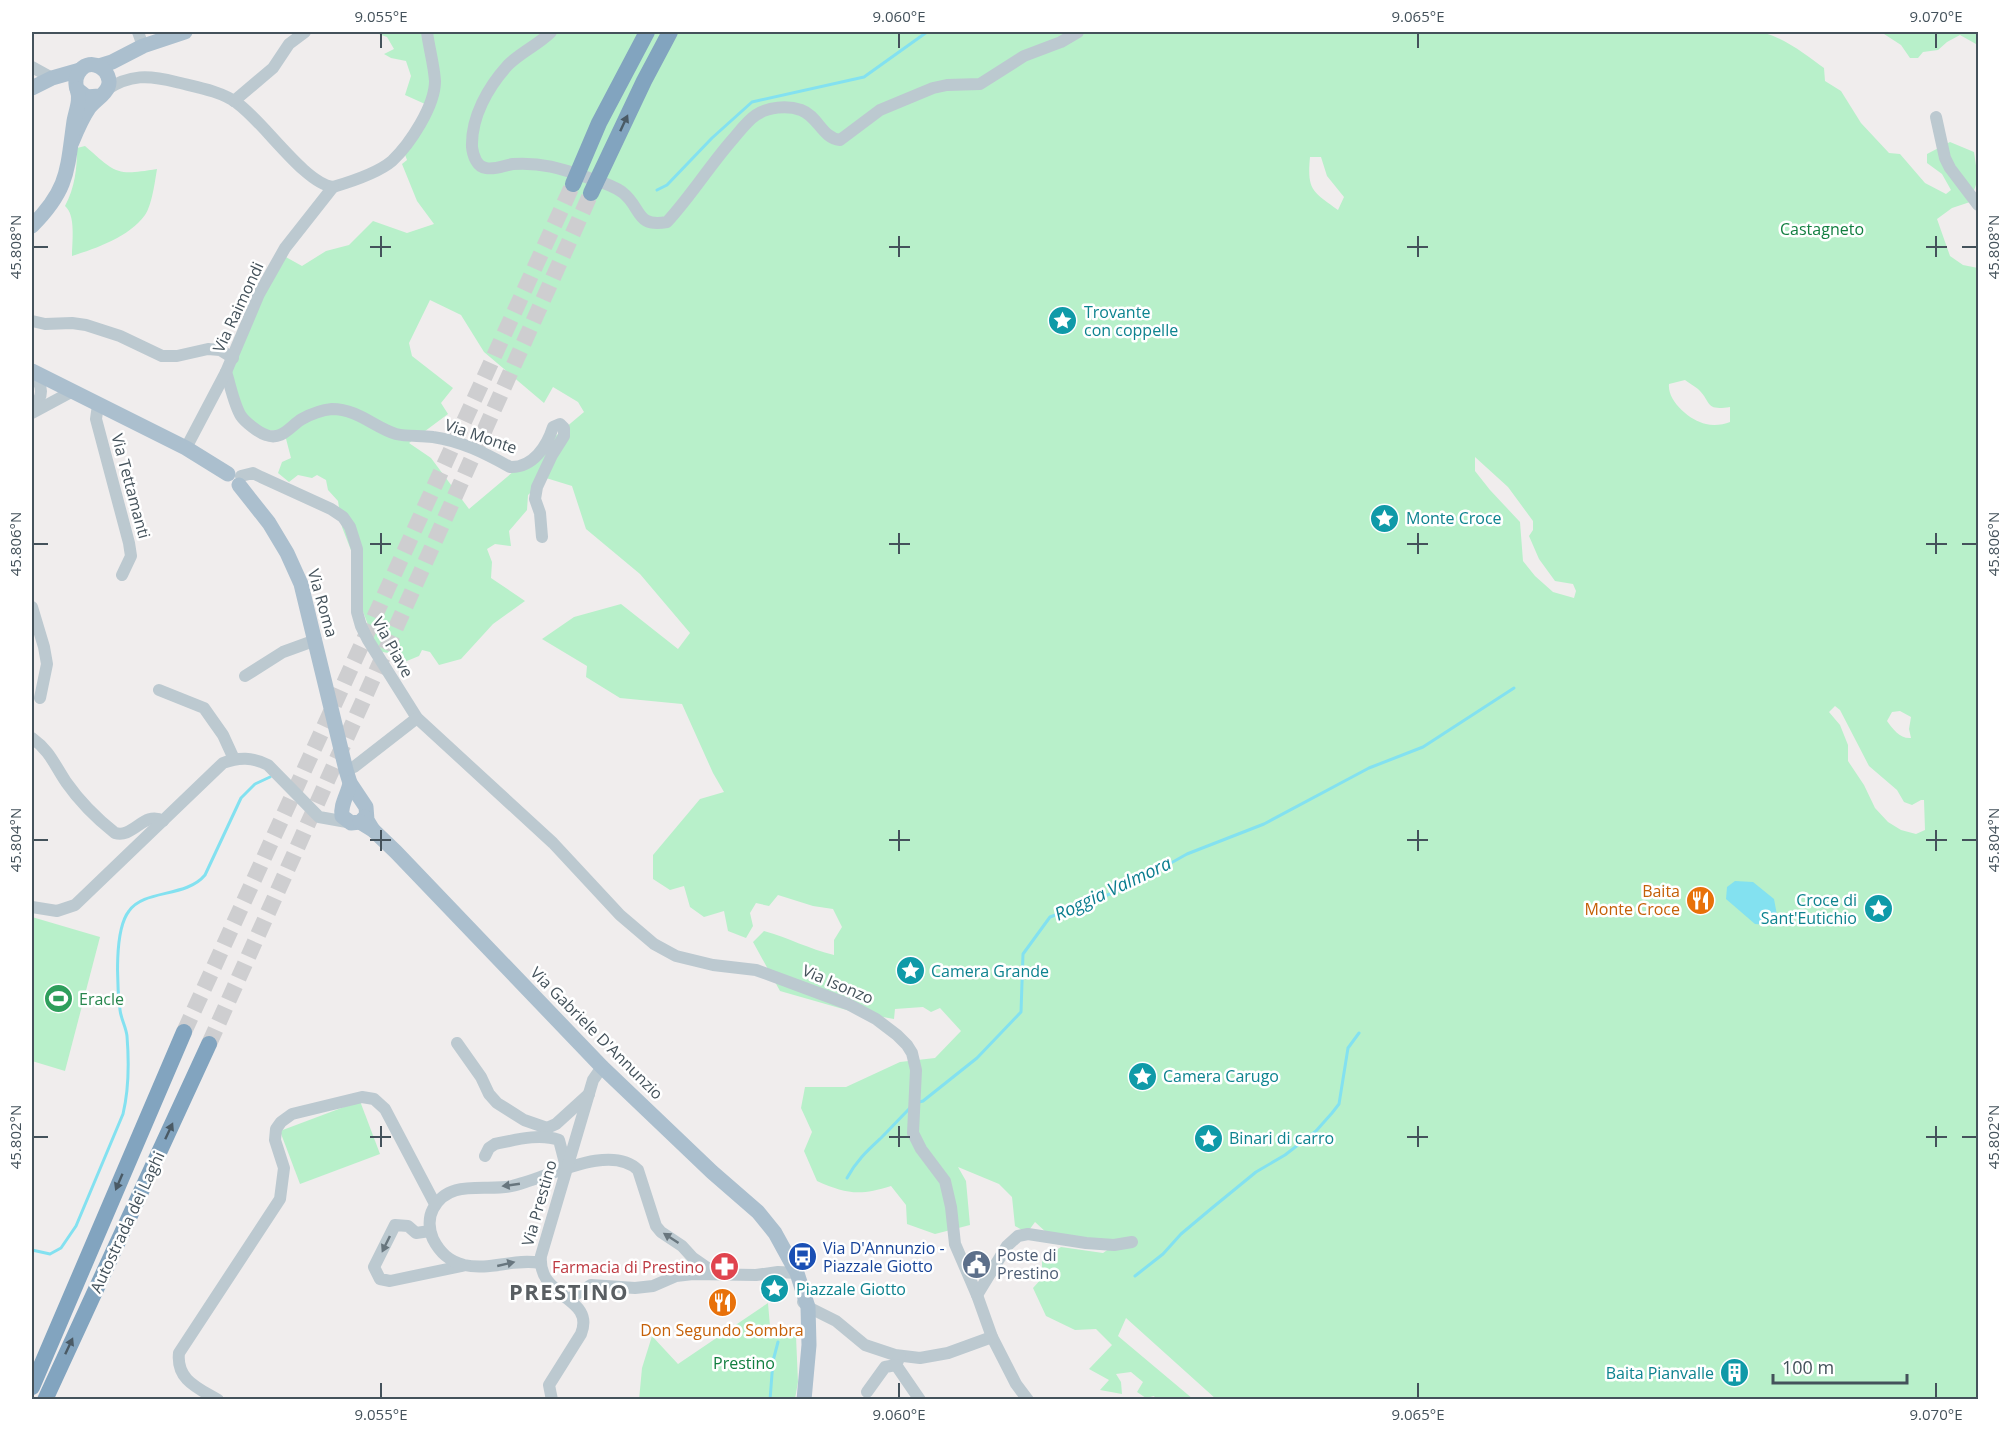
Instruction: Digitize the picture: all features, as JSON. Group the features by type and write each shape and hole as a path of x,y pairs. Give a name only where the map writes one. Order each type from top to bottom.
{"highway":[{"path":"573,184 614,94 647,32"},
{"path":"591,193 670,32"},
{"name":"Autostrada dei Laghi","path":"32,1387 184,1032"},
{"name":"Autostrada dei Laghi","path":"45,1400 209,1044"}],"main road":[{"path":"77,89 87,97 128,53 185,32"},
{"path":"32,88 52,78 91,65 105,77"},
{"path":"32,226 48,210 62,186 79,98 75,81 80,70"},
{"path":"72,142 105,77"},
{"name":"Via Roma","path":"32,373 186,448 236,478 269,523 301,584 348,776"},
{"path":"348,776 366,807 352,817 348,776"},
{"name":"Via Gabriele D'Annunzio","path":"352,817 602,1067 712,1172 758,1212 775,1233 794,1270 799,1290 807,1358"},
{"name":"Via Gabriele D'Annunzio","path":"799,1290 816,1314 807,1358 804,1400"}],"street":[{"path":"138,32 143,46"},
{"path":"234,100 273,68 288,44 305,32"},
{"path":"105,77 158,77 234,100 252,115 300,166 320,183 333,187 368,174 391,162 409,141 428,109 434,90 427,32"},
{"path":"551,32 508,66 493,85 474,124 472,147 474,158 482,167 488,169 511,164 545,164 612,186 632,201 641,216 649,223 658,224 667,222 720,154 744,127 766,110 778,108 801,110 827,135 840,140 880,110 933,88 947,85 980,84 1023,57 1061,42 1078,32"},
{"path":"128,53 129,78"},
{"path":"32,67 52,78"},
{"path":"1936,117 1945,158 1978,205"},
{"name":"Via Raimondi","path":"186,448 233,358 260,294 286,246 333,187"},
{"path":"32,321 45,324 86,325 120,336 162,356 177,356 208,349 220,350 233,358"},
{"name":"Via Monte","path":"226,372 241,416 264,435 274,437 284,434 300,420 321,411 333,409 348,411 395,434 428,436 463,444 510,467 515,467 538,455 549,440 553,427 560,424 564,428 564,436 552,454 537,487 535,499 540,513 542,537"},
{"path":"32,373 39,380 42,389 41,399 32,411"},
{"path":"32,411 72,392"},
{"name":"Via Tettamanti","path":"98,405 96,419 131,556 122,575"},
{"name":"Via Piave","path":"236,478 253,473 331,509 343,517 350,527 357,549 357,612 361,626 417,718 553,843"},
{"path":"32,607 44,647 46,664 40,698"},
{"path":"245,676 283,652 316,640"},
{"path":"159,690 204,708 223,735 234,759"},
{"path":"348,776 354,766 417,718"},
{"path":"32,738 44,747 84,806 115,833 121,835 127,833 152,818 163,821"},
{"path":"32,907 57,911 75,905 128,851 223,763 234,759 246,758 268,765 319,817 352,817"},
{"name":"Via Isonzo","path":"553,843 620,915 654,944 676,956 713,965 756,970 848,1004 876,1018 907,1045 916,1070 913,1133 921,1149 945,1181 950,1200 955,1244 992,1337 1016,1384 1028,1400"},
{"path":"456,1042 497,1103 524,1120 546,1128 556,1124 590,1094"},
{"name":"Via Prestino","path":"552,1400 549,1385 584,1327 584,1319 569,1299 547,1282 540,1263 593,1080 602,1067"},
{"path":"218,1400 184,1378 178,1362 179,1353 279,1199 284,1168 275,1140 276,1129 281,1122 292,1114 362,1097 374,1099 385,1108 435,1204"},
{"path":"485,1156 489,1148 495,1144 551,1137 559,1140 566,1168"},
{"path":"540,1263 510,1262 481,1267 451,1260 441,1252 430,1231 431,1213 435,1204 459,1189 474,1186 510,1187 566,1168 618,1160 633,1165 641,1177 646,1199 656,1226 661,1232 716,1274"},
{"path":"430,1231 416,1233 408,1226 395,1225 375,1268 380,1280 390,1281 465,1265"},
{"path":"977,1295 1007,1246 1018,1236 1028,1234 1114,1245 1132,1242"},
{"path":"569,1299 591,1285 634,1288 653,1286 676,1276 693,1274 756,1275 794,1270"},
{"path":"816,1314 865,1345 898,1360 920,1400"},
{"path":"867,1392 885,1367 898,1360 948,1353 992,1337"}],"green space":[{"name":"Castagneto","path":"373,32 1755,32 1765,33 1786,42 1824,68 1825,81 1841,91 1861,123 1889,153 1900,154 1925,183 1946,194 1951,190 1942,174 1927,163 1927,154 1950,142 1974,152 1978,179 1970,202 1952,208 1937,219 1950,256 1963,265 1978,268 1978,1399 1216,1399 1126,1318 1118,1336 1193,1399 1156,1399 1154,1396 1146,1398 1137,1392 1143,1382 1131,1372 1116,1374 1121,1382 1122,1394 1100,1390 1109,1380 1089,1369 1112,1345 1096,1329 1075,1330 1046,1316 1033,1288 1042,1278 1042,1259 1061,1247 1103,1253 1122,1240 1101,1244 1048,1234 1035,1222 1027,1233 1015,1226 1012,1197 999,1184 958,1167 966,1181 970,1225 935,1234 907,1224 906,1205 891,1186 853,1192 836,1189 817,1181 804,1151 812,1132 801,1108 805,1087 846,1087 900,1062 935,1058 961,1031 940,1008 931,1012 923,1007 895,1009 894,1019 850,1011 780,991 753,942 764,931 834,955 834,940 842,927 833,909 813,906 778,895 769,906 756,903 750,913 753,926 746,938 728,931 724,911 704,917 690,907 684,886 670,890 653,879 653,855 700,799 724,792 682,704 620,698 586,677 587,666 542,639 574,617 621,604 678,649 690,633 640,574 586,529 572,486 546,478 528,495 527,510 509,531 511,546 495,544 487,549 492,562 491,578 525,601 493,624 461,659 439,665 430,652 422,650 419,656 402,663 398,655 378,651 362,609 354,558 342,527 338,501 328,490 326,480 317,475 312,478 298,475 289,482 278,473 282,462 291,458 284,431 263,430 242,411 231,374 251,314 284,256 302,266 326,251 349,245 373,221 407,233 434,224 417,201 402,164 407,160 404,152 425,104 405,95 411,76 406,61 384,54 394,49 387,37","holes":["1310,157 1321,157 1327,176 1344,197 1338,210 1317,194 1309,177","430,300 461,315 484,352 544,403 553,387 578,402 584,412 469,509 431,458 409,443 448,414 441,403 453,388 412,356 409,343","1685,380 1698,389 1712,406 1730,407 1730,422 1712,425 1693,419 1676,403 1669,390 1669,384","1475,457 1508,487 1533,521 1533,530 1529,536 1539,559 1555,581 1573,584 1576,591 1574,598 1553,592 1535,576 1523,561 1520,522 1475,471","1835,706 1840,710 1869,766 1897,790 1904,802 1912,805 1924,800 1925,830 1916,834 1901,830 1888,822 1875,808 1864,785 1848,761 1848,745 1840,725 1829,712","1900,711 1911,717 1909,729 1911,738 1900,735 1887,721 1892,712"]},
{"path":"1881,32 1978,32 1978,40 1976,44 1960,35 1938,50 1923,52 1918,58 1910,58 1901,45"},
{"path":"85,146 103,162 117,170 132,172 157,169 150,205 138,223 112,241 72,256 72,222 65,206 75,178 77,148"},
{"name":"Eracle","path":"32,917 100,937 65,1071 32,1061"},
{"path":"360,1101 380,1154 300,1184 280,1131"},
{"name":"Prestino","path":"768,1303 771,1338 796,1336 798,1382 795,1399 639,1400 642,1368 652,1336 678,1364"}],"water":[{"path":"1735,881 1753,882 1774,899 1777,915 1769,925 1755,924 1726,899 1727,887"}],"waterway":[{"path":"657,190 667,185 712,138 752,102 864,77 927,32"},
{"name":"Roggia Valmora","path":"919,1102 977,1058 1021,1012 1023,954 1050,917 1128,887 1187,854 1264,824 1369,768 1423,747 1514,688"},
{"path":"32,1250 50,1254 61,1248 76,1226 123,1114 128,1055 126,1033 120,1010 118,973 119,944 124,920 136,904 145,899 187,887 205,875 241,798 255,784 270,777"},
{"path":"1135,1276 1163,1254 1181,1234 1256,1172 1285,1155 1316,1131 1339,1104 1348,1048 1359,1033"},
{"name":"Roggia Valmora","path":"847,1178 862,1157 911,1107"},
{"name":"Roggia Valmora","path":"770,1400 773,1361 778,1342"}],"tunnel":[{"path":"184,1032 573,184"},
{"path":"209,1044 591,193"}],"place":[{"name":"Trovante con coppelle","path":"1063,321"},
{"name":"Monte Croce","path":"1385,518"},
{"name":"Baita Monte Croce","path":"1701,900"},
{"name":"Croce di Sant'Eutichio","path":"1878,909"},
{"name":"Camera Grande","path":"910,971"},
{"name":"Eracle","path":"58,999"},
{"name":"Camera Carugo","path":"1142,1076"},
{"name":"Binari di carro","path":"1208,1138"},
{"name":"Via D'Annunzio - Piazzale Giotto","path":"802,1257"},
{"name":"Poste di Prestino","path":"976,1264"},
{"name":"Farmacia di Prestino","path":"725,1267"},
{"name":"Piazzale Giotto","path":"775,1289"},
{"name":"Don Segundo Sombra","path":"722,1302"},
{"name":"Baita Pianvalle","path":"1735,1373"}],"district":[{"name":"PRESTINO","path":"569,1292"}]}
